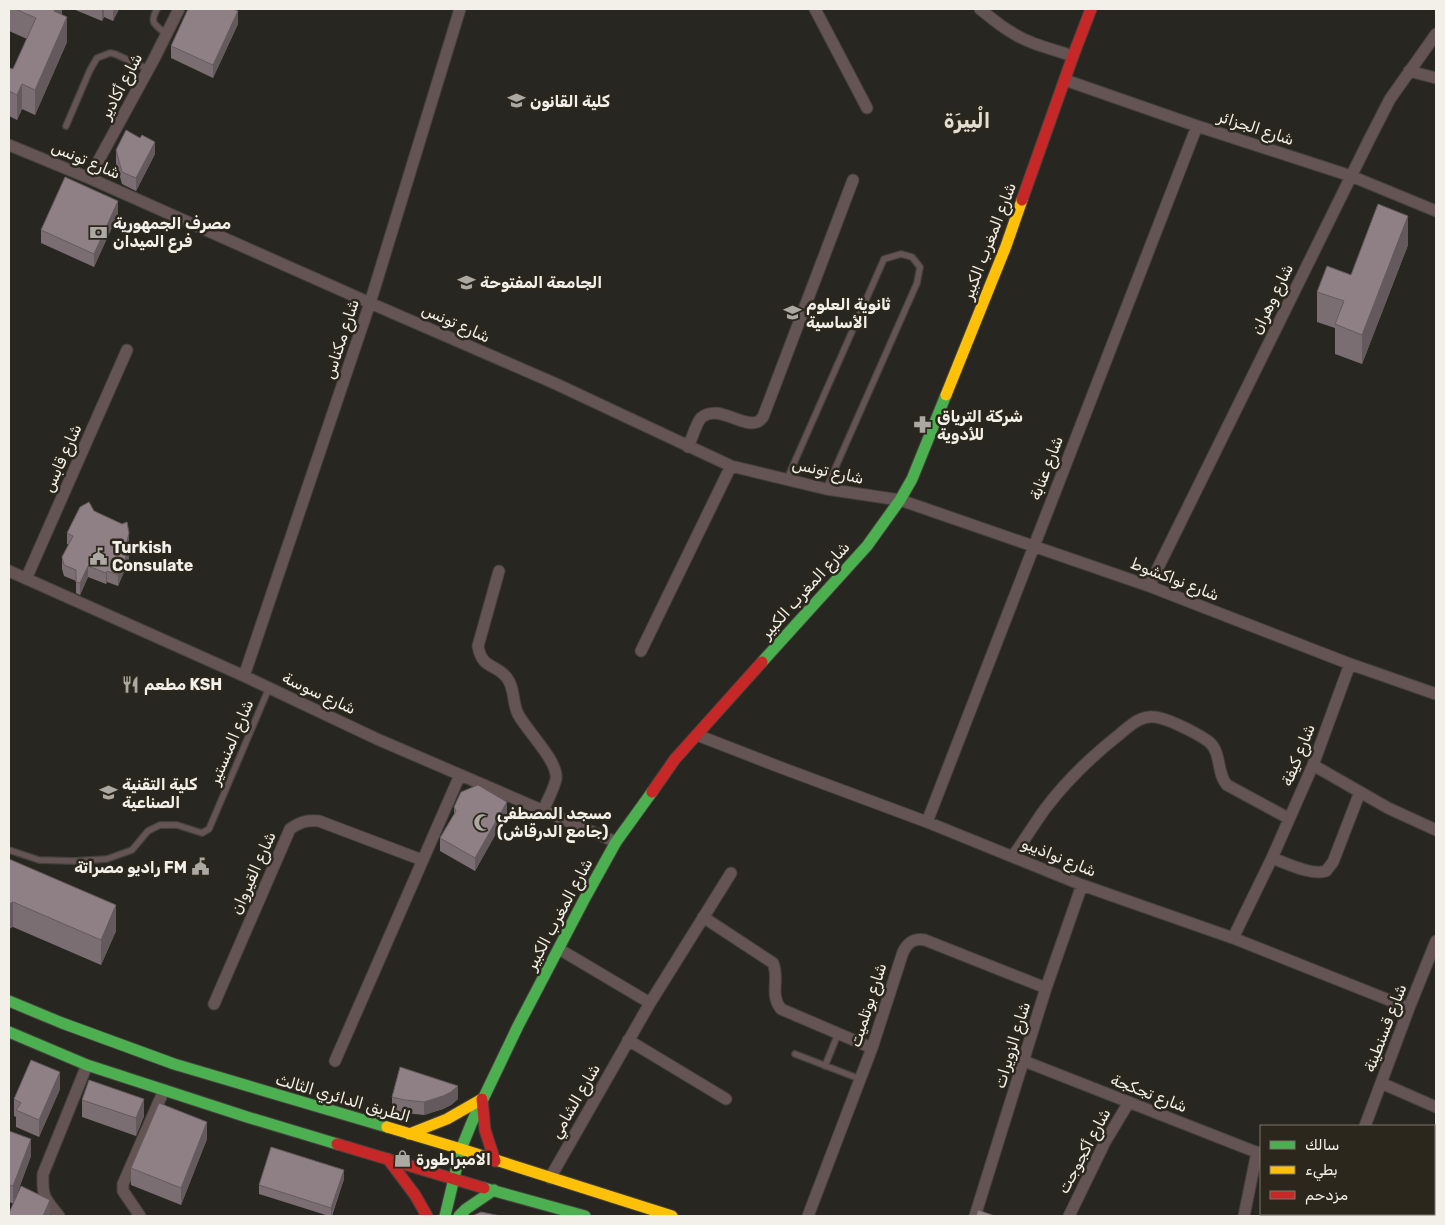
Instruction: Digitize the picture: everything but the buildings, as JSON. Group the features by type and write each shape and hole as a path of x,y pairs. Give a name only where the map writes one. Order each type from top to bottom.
{"main road":[{"name":"شارع المغرب الكبير","path":"445,1216 461,1149 482,1099 558,949 616,842 675,758 866,546 900,500 912,478 1006,246 1091,9"},
{"name":"الطريق الدائري الثالث","path":"9,1001 62,1023 174,1064 461,1149 672,1216"},
{"path":"9,1032 87,1065 255,1120 585,1216"},
{"path":"409,1134 449,1119 482,1099 483,1124 495,1161"},
{"path":"388,1159 427,1216"},
{"path":"459,1216 494,1190"}],"street":[{"name":"شارع أكادير","path":"89,178 179,9"},
{"name":"شارع مكناس","path":"244,676 370,303 460,9"},
{"path":"816,9 867,108"},
{"path":"980,9 1012,33 1039,45 1073,56"},
{"name":"شارع وهران","path":"1149,586 1390,99 1436,34"},
{"path":"1409,71 1436,78"},
{"name":"شارع الجزائر","path":"1065,80 1197,126 1351,176 1436,211"},
{"name":"شارع عنابة","path":"927,822 1197,126"},
{"name":"شارع تونس","path":"9,146 89,178 554,384 731,466 826,489 900,500"},
{"path":"688,447 700,419 706,415 715,412 752,423 758,422 763,417 853,180"},
{"name":"شارع قابس","path":"26,579 127,350"},
{"path":"641,651 731,466"},
{"name":"شارع نواكشوط","path":"900,500 1149,586 1350,664 1436,694"},
{"name":"شارع سوسة","path":"9,571 244,676 377,739 616,842"},
{"path":"499,571 478,646 480,656 487,664 504,673 511,682 514,705 519,716 554,766 556,779 544,811"},
{"name":"شارع كيفة","path":"1234,938 1313,765 1350,664"},
{"path":"1013,856 1045,809 1082,767 1136,721 1147,717 1164,718 1208,741 1216,752 1222,777 1228,785 1288,818"},
{"name":"شارع نواذيبو","path":"697,735 927,822 1082,885 1234,938 1409,1008"},
{"path":"1313,765 1388,808 1436,830"},
{"path":"335,1060 460,775"},
{"path":"1272,858 1317,873 1326,871 1334,862 1360,792"},
{"name":"شارع القيروان","path":"214,1004 290,829 299,822 309,820 319,822 422,860"},
{"name":"شارع الشامي","path":"550,1178 628,1040 731,873"},
{"name":"شارع الزويرات","path":"976,1216 1046,988 1082,885"},
{"path":"703,918 773,963 776,974 776,1003 781,1009 872,1048"},
{"name":"شارع بوتلميت","path":"808,1216 872,1048 903,952 913,940 920,939 938,944 1046,988"},
{"name":"شارع قسنطينة","path":"1365,1125 1409,1008 1431,969 1436,941"},
{"path":"558,949 650,1003"},
{"path":"628,1040 726,1098"},
{"name":"شارع تجكجة","path":"1024,1061 1259,1153"},
{"path":"60,1216 45,1199 42,1189 43,1174 87,1065"},
{"path":"1381,1083 1436,1107"},
{"path":"140,1216 123,1191 123,1184 164,1090"},
{"name":"شارع أكجوجت","path":"1072,1215 1105,1142 1129,1102"},
{"path":"1244,1216 1259,1153"}],"lane":[{"path":"157,9 152,17 153,22 166,34"},
{"path":"66,126 97,58 110,53 115,54 148,69"},
{"path":"787,479 884,259 900,254 912,257 920,267 917,282 826,489"},
{"name":"شارع المنستير","path":"9,850 39,860 74,861 106,859 132,850 148,831 160,825 177,825 202,833 209,829 268,688"},
{"path":"825,1066 838,1034"},
{"path":"795,1054 860,1079"}],"traffic: fast":[{"path":"762,662 867,546 900,500 912,479 946,395"},
{"path":"445,1216 461,1149 518,1026 616,842 652,792"},
{"path":"9,1001 62,1023 174,1064 387,1127"},
{"path":"9,1032 87,1065 337,1144"},
{"path":"484,1188 585,1216"},
{"path":"459,1216 494,1190"}],"traffic: slow":[{"path":"946,395 1006,246 1022,200"},
{"path":"409,1134 447,1119 482,1099"},
{"path":"387,1127 672,1216"}],"traffic: jam":[{"path":"1022,200 1091,9"},
{"path":"652,792 675,759 762,662"},
{"path":"482,1099 485,1130 495,1161"},
{"path":"337,1144 484,1188"},
{"path":"388,1159 415,1195 427,1216"}],"place":[{"name":"كلية القانون","path":"516,101"},
{"name":"مصرف الجمهورية فرع الميدان","path":"99,232"},
{"name":"الجامعة المفتوحة","path":"466,282"},
{"name":"ثانوية العلوم الأساسية","path":"792,313"},
{"name":"شركة الترياق للأدوية","path":"923,425"},
{"name":"Turkish Consulate","path":"98,556"},
{"name":"مطعم KSH","path":"130,684"},
{"name":"كلية التقنية الصناعية","path":"108,793"},
{"name":"مسجد المصطفى (جامع الدرقاش)","path":"483,822"},
{"name":"راديو مصراتة FM","path":"201,867"},
{"name":"الامبراطورة","path":"402,1159"}],"district":[{"name":"الْبِيرَة","path":"967,120"}]}
